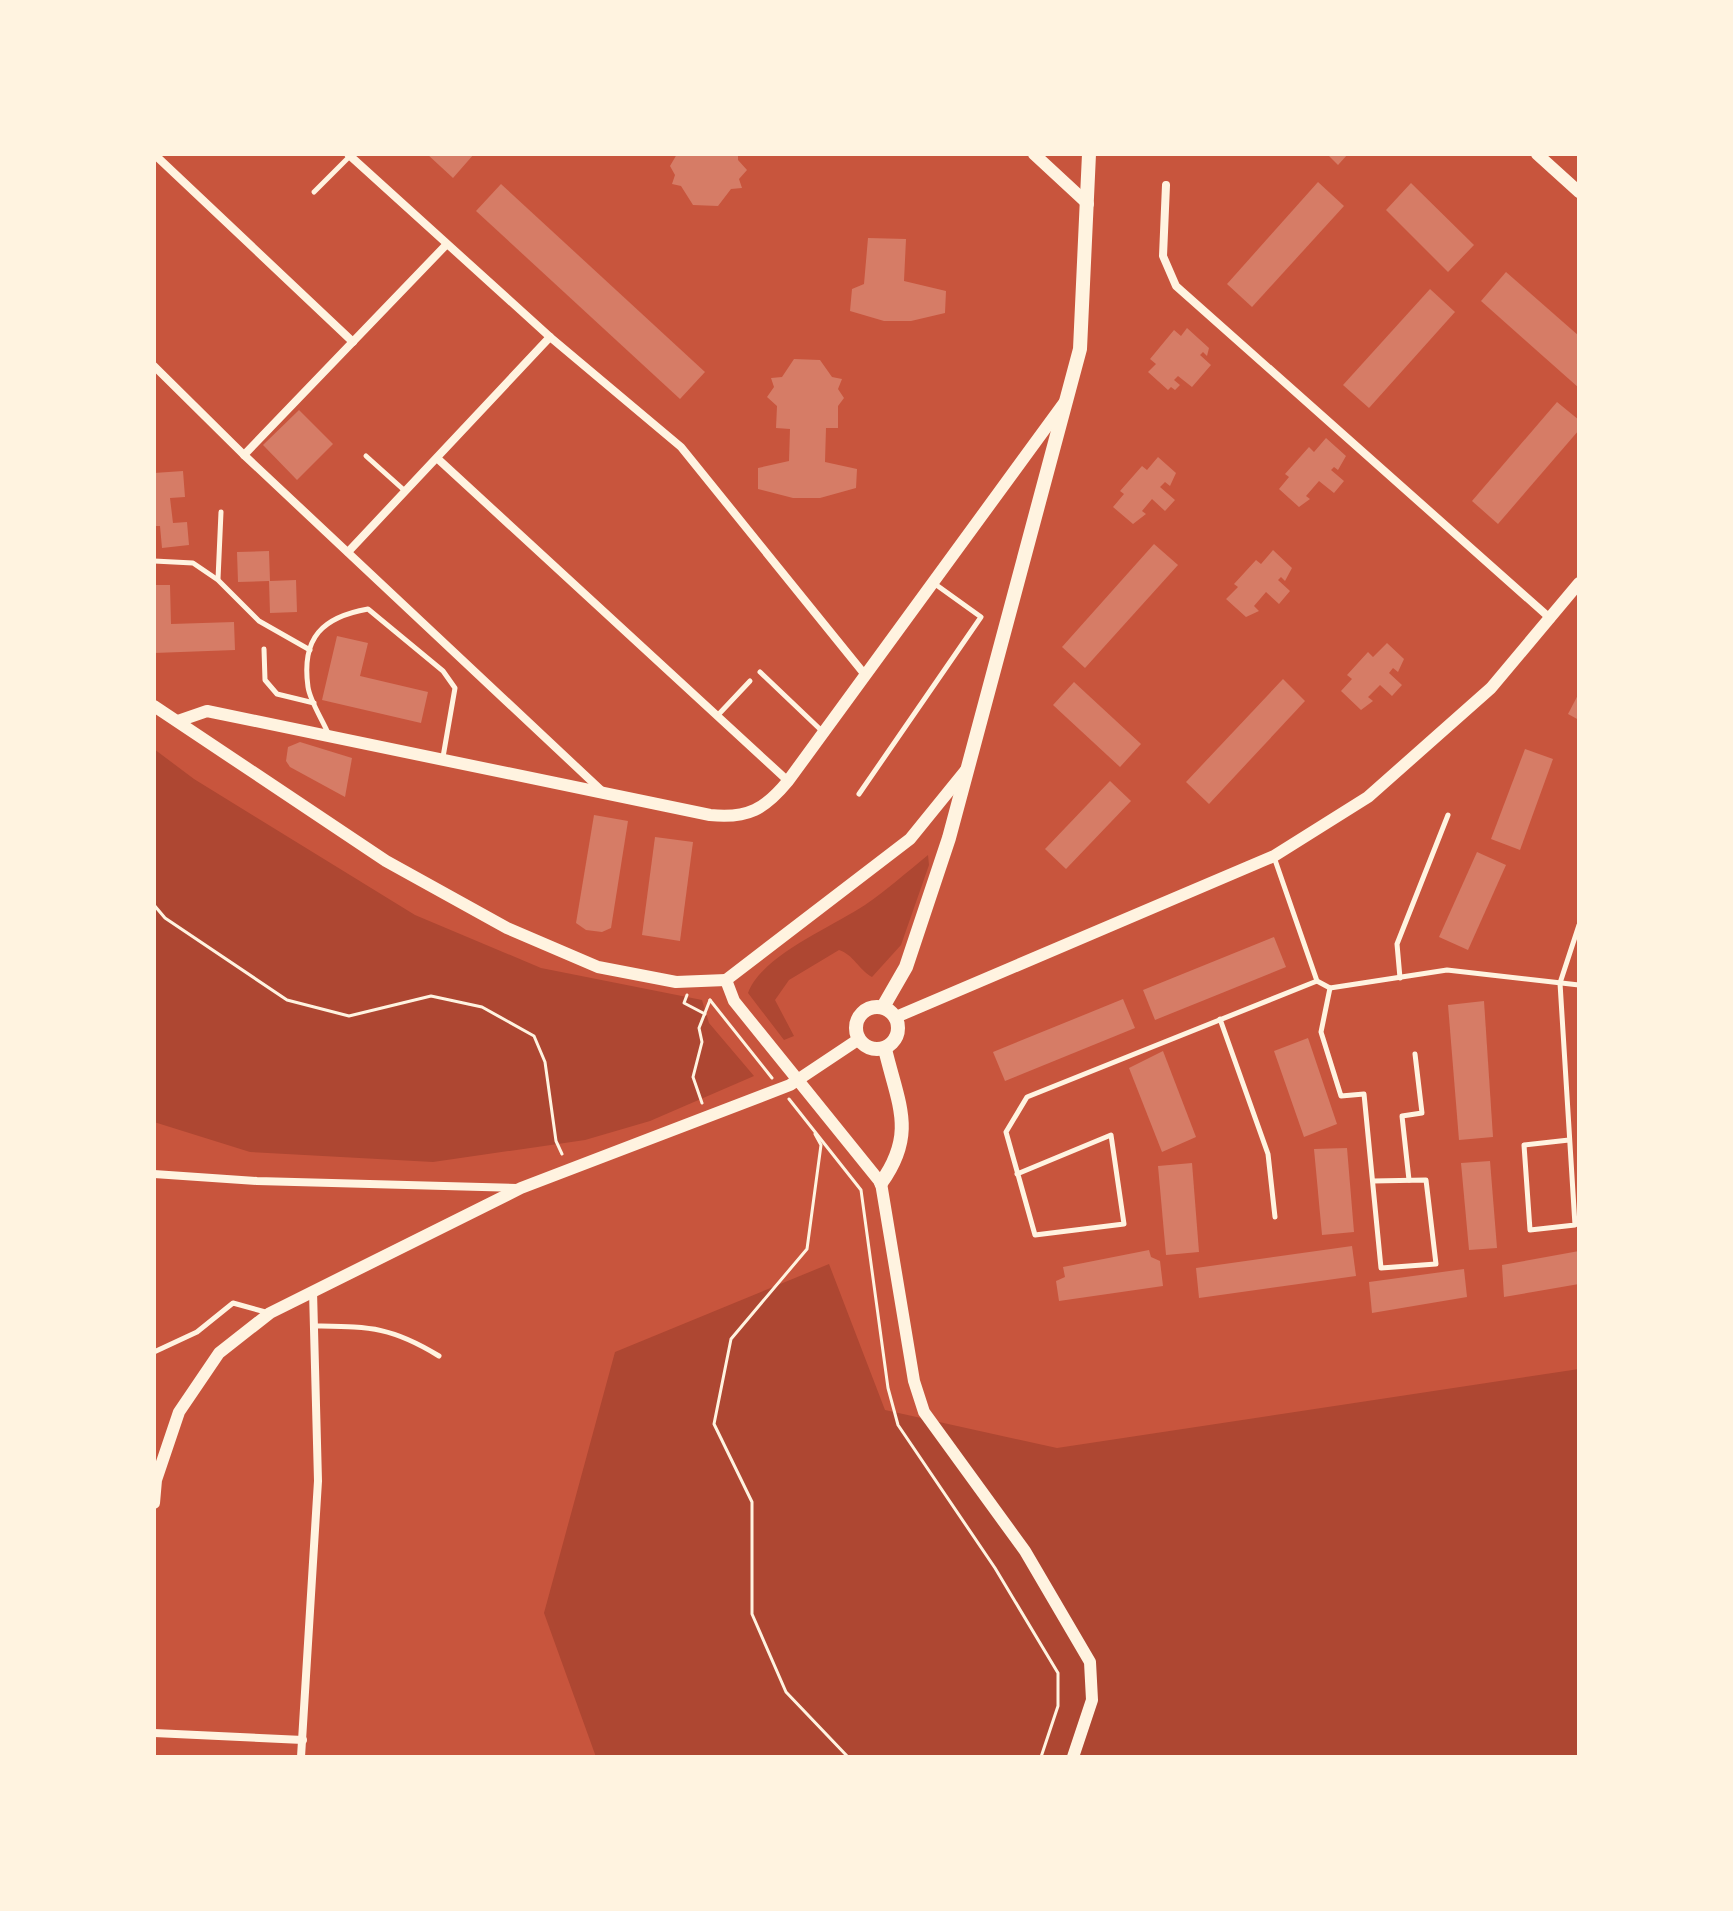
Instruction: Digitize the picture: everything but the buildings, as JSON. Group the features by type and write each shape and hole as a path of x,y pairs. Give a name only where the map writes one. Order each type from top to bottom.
{"main road":[{"path":"883,1007 896,1017 896,1034 885,1049 875,1050 859,1039 857,1022 864,1012 883,1007 906,967 970,765 1080,349 1089,154"},
{"path":"881,1183 898,1160 904,1131 885,1049"}],"street":[{"path":"154,154 353,342"},
{"path":"1034,154 1088,204"},
{"path":"1537,154 1579,192"},
{"path":"349,155 550,337 681,447 866,676"},
{"path":"1166,185 1163,256 1176,286 1551,619"},
{"path":"244,455 446,245"},
{"path":"348,552 550,337"},
{"path":"154,366 244,455 602,791"},
{"path":"178,721 207,711 328,733 730,817 752,814 769,804 788,781 935,584 1065,401"},
{"path":"438,459 788,781"},
{"path":"896,1017 1274,856 1368,797 1491,688 1579,583"},
{"path":"154,706 386,861 507,928 598,967 676,982 726,980 910,839 970,765"},
{"path":"726,980 734,1001 881,1183 914,1381 924,1412 1025,1551 1090,1662 1092,1700 1073,1757"},
{"path":"154,1503 155,1480 179,1412 219,1353 270,1313 521,1188 790,1085 859,1039"},
{"path":"154,1174 257,1181 521,1188"},
{"path":"301,1757 318,1481 313,1291"},
{"path":"154,1733 303,1740"}],"lane":[{"path":"314,192 349,155"},
{"path":"366,456 406,492"},
{"path":"218,580 221,512"},
{"path":"154,561 193,563 218,580 259,621 310,650"},
{"path":"859,794 981,617 935,584"},
{"path":"328,733 307,688 310,650 317,630 344,614 368,609 443,671 455,688 443,757"},
{"path":"264,649 265,680 277,694 315,704"},
{"path":"760,672 824,732"},
{"path":"717,716 750,681"},
{"path":"1400,978 1397,944 1448,815"},
{"path":"1274,856 1317,981 1330,988 1447,970 1579,985"},
{"path":"1569,1140 1524,1145 1530,1230 1575,1225 1560,983 1579,925"},
{"path":"1017,1174 1111,1135 1124,1224 1035,1235 1017,1174 1006,1132 1027,1097 1317,981"},
{"path":"1330,988 1321,1032 1341,1096 1364,1094 1381,1268 1436,1264 1426,1180 1373,1181"},
{"path":"1220,1019 1268,1154 1275,1217"},
{"path":"1409,1180 1402,1116 1422,1113 1415,1054"},
{"path":"154,1352 197,1332 233,1303 270,1313"},
{"path":"314,1326 379,1327 410,1338 439,1356"}],"path":[{"path":"154,905 165,918 287,1000 349,1016 431,996 482,1007 534,1036 545,1062 556,1141 562,1154"},
{"path":"687,995 684,1003 705,1014"},
{"path":"702,1103 693,1077 702,1042 699,1028 710,1000 720,1013"},
{"path":"799,1103 821,1145 807,1249 731,1339 714,1424 752,1502 752,1614 786,1692 848,1757"}],"shaded area":[{"path":"154,749 194,779 415,915 541,968 702,1000 709,1023 754,1076 650,1121 585,1140 433,1162 250,1152 154,1122"},
{"path":"928,855 929,865 901,945 872,977 849,955 839,950 789,980 775,1000 794,1036 784,1040 748,993 755,979 799,943 865,905"},
{"path":"829,1264 885,1410 1057,1448 1579,1369 1579,1757 596,1757 544,1613 615,1352"}]}
